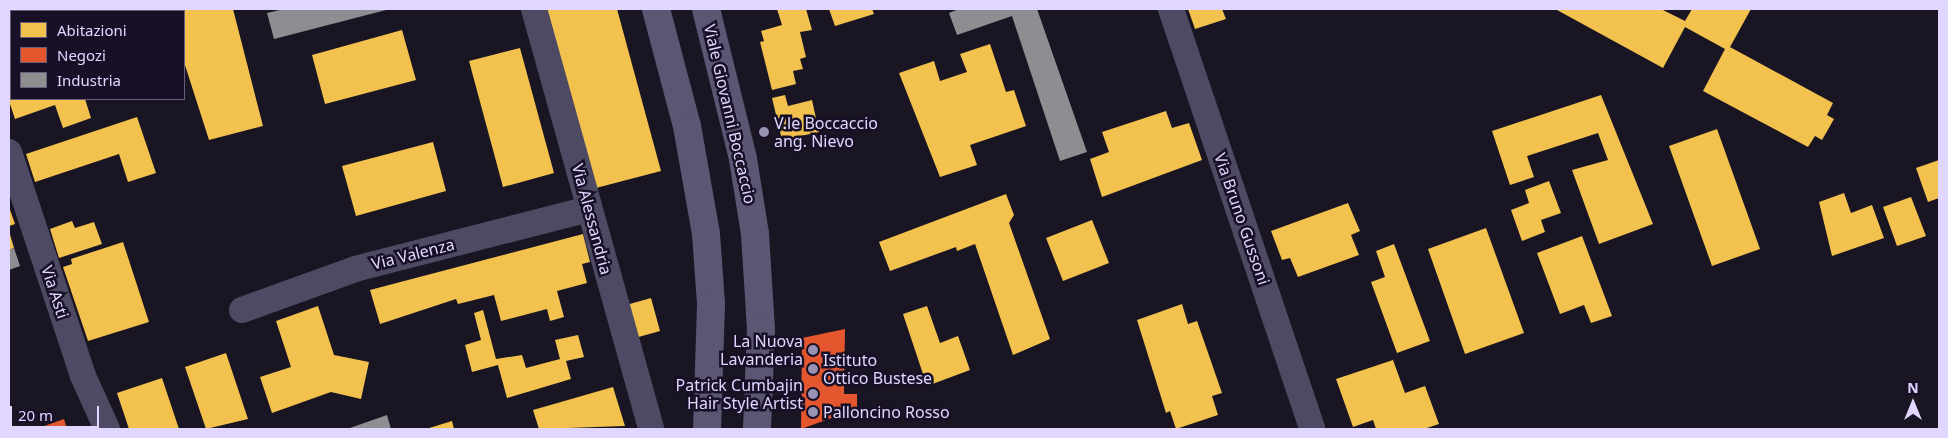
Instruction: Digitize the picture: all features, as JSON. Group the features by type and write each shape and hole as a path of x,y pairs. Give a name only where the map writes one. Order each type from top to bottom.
{"street":[{"name":"Via Alessandria","path":"534,9 588,209 651,429"},
{"path":"656,9 687,126 706,234 711,304 707,429"},
{"name":"Viale Giovanni Boccaccio","path":"706,9 743,159 755,234 761,329 757,429"},
{"name":"Via Bruno Gussoni","path":"1171,9 1312,429"},
{"name":"Via Asti","path":"9,152 83,376 107,429"},
{"name":"Via Valenza","path":"242,310 355,269 588,209"}],"building: Abitazioni":[{"path":"9,9 13,10 10,10 9,36"},
{"path":"110,9 132,10 110,10"},
{"path":"153,9 233,9 263,126 209,140 185,65 185,10"},
{"path":"547,9 617,9 661,171 596,188"},
{"path":"777,9 806,9 812,30 800,32 806,57 800,59 803,69 793,71 796,84 772,90 760,42 764,41 761,31 782,25"},
{"path":"829,9 872,9 874,14 835,26"},
{"path":"1188,9 1222,9 1226,19 1195,29"},
{"path":"1661,9 1685,21 1692,9 1751,9 1730,47 1833,103 1827,115 1834,119 1822,140 1815,136 1808,147 1703,91 1725,49 1685,27 1663,68 1557,10"},
{"path":"402,30 416,80 325,104 312,55"},
{"path":"990,44 1006,92 1014,90 1026,126 970,145 977,165 940,177 899,73 934,61 940,81 967,72 960,54"},
{"path":"520,48 554,173 503,187 469,61"},
{"path":"785,95 788,106 812,100 819,132 782,140 772,98"},
{"path":"1601,95 1653,224 1599,244 1572,170 1608,160 1598,133 1527,156 1534,177 1510,185 1492,131"},
{"path":"10,98 10,100 85,100 91,118 63,128 55,105 15,119 9,101"},
{"path":"1166,111 1172,128 1189,123 1202,160 1102,197 1090,159 1109,152 1102,132"},
{"path":"137,117 156,173 128,182 119,154 35,182 26,154"},
{"path":"1717,129 1760,249 1712,266 1669,146"},
{"path":"433,142 446,191 356,216 342,166"},
{"path":"1939,160 1939,198 1928,202 1916,168"},
{"path":"1549,181 1561,213 1541,220 1545,232 1522,241 1511,210 1529,203 1525,190"},
{"path":"1844,193 1851,213 1872,205 1884,238 1832,256 1819,202"},
{"path":"1006,194 1014,215 1009,223 1050,339 1013,355 975,244 957,251 956,247 890,271 879,242"},
{"path":"1911,197 1926,236 1897,246 1883,207"},
{"path":"1348,203 1360,231 1351,235 1359,255 1298,277 1290,258 1282,260 1271,231"},
{"path":"9,207 15,224 9,226"},
{"path":"1092,220 1109,263 1063,281 1046,238"},
{"path":"72,221 75,228 94,222 102,244 59,258 50,229"},
{"path":"1486,228 1524,333 1465,354 1428,249"},
{"path":"9,231 14,248 9,250"},
{"path":"583,234 590,262 582,264 587,283 557,291 564,317 550,321 547,309 501,321 494,295 458,304 456,299 380,324 370,290"},
{"path":"1582,236 1612,316 1591,323 1584,305 1560,314 1537,253"},
{"path":"123,242 149,322 88,341 63,267 72,264 71,259"},
{"path":"1394,244 1430,341 1397,353 1371,282 1385,277 1376,251"},
{"path":"651,298 660,331 635,338 626,305"},
{"path":"1182,304 1188,324 1197,321 1222,393 1212,396 1218,415 1176,429 1170,411 1166,413 1137,320"},
{"path":"318,306 334,355 369,362 361,399 331,392 272,413 260,377 291,367 276,321"},
{"path":"927,306 940,343 958,336 970,370 927,386 903,314"},
{"path":"483,310 496,359 522,355 526,368 560,359 555,340 578,335 584,357 566,361 571,379 507,398 498,365 472,372 465,345 481,340 474,313"},
{"path":"226,353 248,419 206,429 185,367"},
{"path":"1393,360 1405,393 1425,386 1439,424 1424,429 1376,429 1373,420 1353,427 1336,379"},
{"path":"162,378 179,429 129,429 117,393"},
{"path":"613,387 625,426 539,429 533,410"},
{"path":"452,421 454,429 426,429"}],"building: Negozi":[{"path":"845,329 844,394 857,394 857,409 801,429 802,338"},
{"path":"64,419 67,429 36,429"}],"building: Industria":[{"path":"284,9 390,9 274,39 267,13"},
{"path":"959,9 1037,9 1087,152 1060,161 1012,16 957,35 949,13"},
{"path":"14,248 20,266 9,270 9,250"},
{"path":"387,415 391,429 347,429"}],"place":[{"name":"V.le Boccaccio ang. Nievo","path":"764,132"},
{"name":"La Nuova Lavanderia","path":"813,350"},
{"name":"Istituto Ottico Bustese","path":"813,369"},
{"name":"Patrick Cumbajin Hair Style Artist","path":"813,394"},
{"name":"Palloncino Rosso","path":"813,412"}]}
